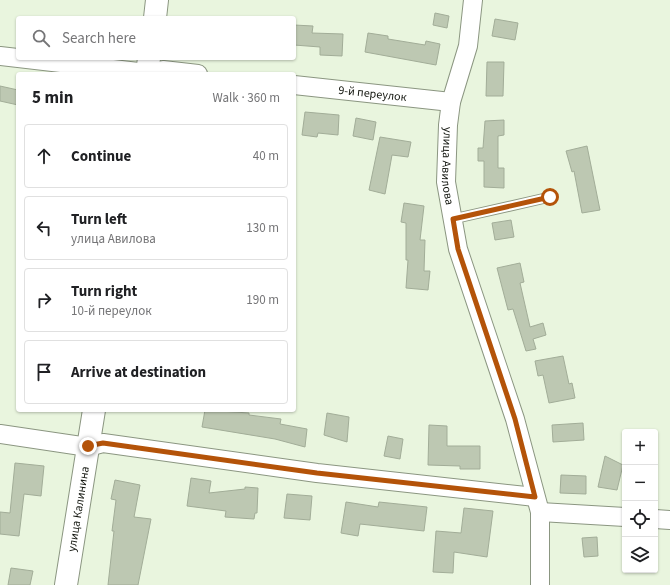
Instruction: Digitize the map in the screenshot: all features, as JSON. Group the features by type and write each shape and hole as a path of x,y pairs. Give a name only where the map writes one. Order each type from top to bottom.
{"main road":[{"path":"154,16 157,0"},
{"name":"улица Калинина","path":"66,585 94,412"}],"street":[{"name":"улица Авилова","path":"473,0 468,46 451,102 448,125 446,182 458,249 515,419 537,504 540,585"},
{"path":"0,56 16,57"},
{"path":"49,60 180,72"},
{"name":"9-й переулок","path":"296,85 451,102"},
{"path":"0,434 88,446 103,443 622,517"},
{"path":"658,519 670,520"}],"lane":[{"path":"453,219 550,197"}],"building":[{"path":"435,13 449,16 447,28 433,25"},
{"path":"495,19 518,23 515,40 492,36"},
{"path":"296,25 313,26 312,33 343,34 342,56 320,55 320,47 296,45"},
{"path":"368,33 388,36 388,39 425,45 426,41 440,44 436,65 365,52"},
{"path":"487,62 504,62 503,96 486,96"},
{"path":"0,86 16,90 16,105 0,101"},
{"path":"305,112 339,115 338,135 318,133 317,137 302,135"},
{"path":"356,118 376,122 373,140 353,136"},
{"path":"504,120 504,135 498,136 498,168 504,168 504,188 484,187 484,161 478,161 478,148 483,148 485,121"},
{"path":"380,137 411,142 408,157 392,155 385,194 369,190"},
{"path":"587,146 600,210 582,213 574,171 572,172 566,151"},
{"path":"404,203 424,206 420,240 425,240 424,271 430,271 428,290 406,288 408,260 406,260 406,223 401,222"},
{"path":"511,220 514,237 495,240 492,223"},
{"path":"520,263 524,282 520,283 530,327 543,323 546,335 533,339 536,349 526,351 513,309 508,310 497,268"},
{"path":"563,356 569,384 572,383 575,398 549,403 543,375 538,376 535,361"},
{"path":"205,412 234,412 281,419 280,424 307,429 305,447 275,439 202,427"},
{"path":"327,413 349,417 347,442 324,435"},
{"path":"583,423 584,440 553,442 552,425"},
{"path":"429,425 447,426 447,446 480,446 480,469 460,469 460,466 428,465"},
{"path":"388,436 403,439 400,459 384,456"},
{"path":"605,456 622,464 617,490 598,487"},
{"path":"15,463 44,466 41,496 24,494 19,536 0,534 0,512 10,513"},
{"path":"561,475 586,476 586,494 560,493"},
{"path":"191,478 211,481 209,493 245,489 245,487 258,488 257,513 255,513 254,519 225,517 226,511 187,506"},
{"path":"115,480 140,485 134,517 151,519 138,585 108,585 116,500 111,499"},
{"path":"287,494 312,496 310,520 284,518"},
{"path":"346,502 378,507 379,502 427,507 424,531 360,524 358,536 341,533"},
{"path":"464,508 493,511 487,557 454,552 453,573 433,572 436,531 461,533"},
{"path":"597,537 598,556 584,557 582,538"},
{"path":"11,568 33,571 30,585 8,585"}],"route":[{"path":"88,446 103,443 317,473 448,489 535,497 515,419 458,249 453,219 550,197"}]}
